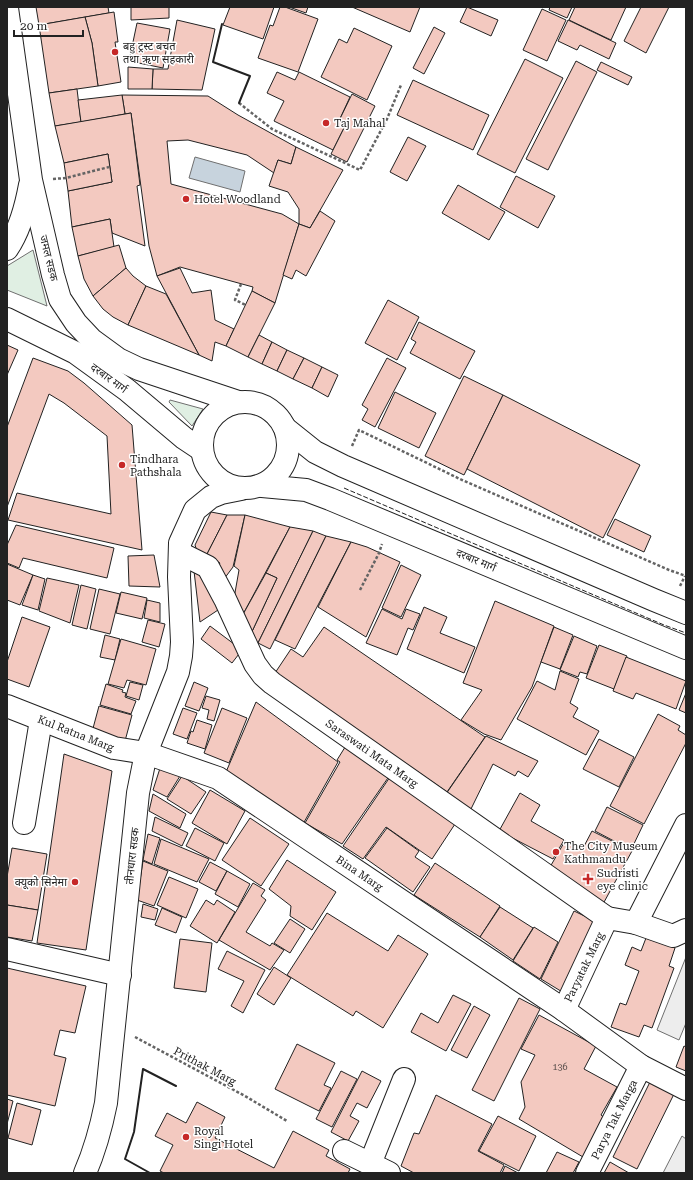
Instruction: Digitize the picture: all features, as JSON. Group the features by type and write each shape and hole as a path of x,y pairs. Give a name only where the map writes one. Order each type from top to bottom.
{"main road":[{"name":"जमल सडक","path":"7,8 31,180 52,275 60,299 76,323 92,340 118,359 139,369 238,402"},
{"path":"7,249 18,228 26,204 31,180"},
{"name":"दरबार मार्ग","path":"7,319 76,353 127,390 184,438 202,450"},
{"path":"180,548 196,510 206,501 221,492 251,487 274,479 282,468 288,455 289,442 280,418 271,410 261,405 250,402 238,402 215,414 207,425 203,437 202,450 205,462 211,472 219,480 229,486 251,487"},
{"path":"285,428 315,452 344,466 654,600 686,612"},
{"name":"दरबार मार्ग","path":"251,487 306,490 686,648"},
{"name":"तीनधारा सडक","path":"85,1173 94,1152 101,1129 106,1103 138,793 146,753 178,672 181,656 182,642 179,577 180,548"},
{"name":"Saraswati Mata Marg","path":"180,548 208,567 225,599 255,664 263,675 607,918"},
{"name":"Kul Ratna Marg","path":"7,706 114,748 146,753"},
{"path":"24,823 42,720"},
{"name":"Bina Marg","path":"146,753 218,778 564,1010"},
{"path":"636,923 686,825"},
{"name":"Paryatak Marg","path":"686,930 673,936 636,923 607,918 564,1010 641,1066 686,1089"},
{"path":"7,949 120,976"},
{"name":"Parya Tak Marga","path":"588,1173 641,1066"},
{"path":"370,1164 404,1079"},
{"path":"344,1150 389,1173"}],"path":[{"path":"239,103 272,129 360,170 387,119 401,85"},
{"path":"31,180 66,178 109,167"},
{"path":"241,284 235,300 246,304"},
{"path":"359,430 462,480 686,576"},
{"path":"360,590 379,553 391,525"},
{"name":"Prithak Marg","path":"115,1026 245,1096 287,1121"}],"green space":[{"path":"33,250 47,306 7,290 7,266"},
{"path":"170,400 203,409 192,426 169,402"}],"shaded area":[{"path":"195,157 245,171 240,192 189,178"},
{"path":"686,957 686,1023 679,1040 657,1030"},
{"path":"682,1136 686,1139 686,1173 663,1173"}],"building":[{"path":"36,7 108,7 109,13 39,25"},
{"path":"131,7 169,7 169,18 131,20"},
{"path":"230,7 274,7 263,39 223,25"},
{"path":"280,7 285,7 318,19 298,72 258,58 270,25 273,26"},
{"path":"289,7 308,7 306,13"},
{"path":"352,7 420,7 410,32"},
{"path":"467,7 498,20 491,36 460,22"},
{"path":"550,7 572,7 567,18 549,10"},
{"path":"575,7 626,7 611,40 569,20"},
{"path":"641,7 669,7 646,53 624,41"},
{"path":"542,9 566,20 547,61 523,50"},
{"path":"114,12 118,42 115,42 121,82 98,86 92,43 85,17"},
{"path":"85,17 92,43 98,86 49,93 39,25"},
{"path":"177,20 215,29 202,90 152,89 153,69 168,69"},
{"path":"568,20 616,43 609,59 580,45 577,50 558,41"},
{"path":"137,23 170,29 163,68 129,61"},
{"path":"434,27 445,33 424,74 413,68"},
{"path":"354,28 392,46 367,100 321,77 339,39 347,43"},
{"path":"525,59 563,78 515,173 477,154"},
{"path":"576,61 597,72 548,170 526,159"},
{"path":"601,62 632,77 628,85 597,70"},
{"path":"128,67 153,69 152,89 128,89"},
{"name":"Taj Mahal","path":"277,72 295,80 299,72 350,97 337,125 344,128 333,150 274,121 284,101 267,93"},
{"path":"413,80 489,115 473,150 397,115"},
{"path":"77,89 81,122 55,126 49,93"},
{"path":"352,94 375,106 347,162 331,154 344,128 337,125"},
{"name":"Hotel Woodland","path":"122,95 208,96 238,115 296,147 291,164 278,160 274,173 247,155 188,140 167,141 171,184 282,214 299,224 275,303 252,291 253,287 180,267 157,276 149,246 131,113 125,114"},
{"path":"122,95 125,114 81,122 78,100"},
{"path":"131,113 140,185 137,186 145,246 112,233 110,219 72,227 68,191 112,182 108,154 64,163 55,126"},
{"path":"408,137 426,146 407,181 390,172"},
{"path":"296,147 343,170 310,228 299,224 299,209 288,192 269,186 278,160 291,164"},
{"path":"108,154 112,182 68,191 64,163"},
{"path":"516,176 555,196 538,228 500,207"},
{"path":"458,185 505,212 489,240 442,213"},
{"path":"320,211 335,221 306,276 296,270 292,279 283,275 299,224 310,228"},
{"path":"110,219 114,247 78,256 72,227"},
{"path":"119,245 126,268 93,296 84,279 78,256"},
{"path":"126,268 133,276 146,286 128,325 113,317 103,309 93,296"},
{"path":"180,268 192,293 211,290 215,320 234,329 226,346 215,342 212,361 199,355 157,276"},
{"path":"146,286 166,294 199,355 128,325"},
{"path":"252,291 275,303 248,357 226,346"},
{"path":"388,300 419,317 397,360 365,343"},
{"path":"419,322 475,351 460,379 410,353 416,342 411,339"},
{"path":"259,335 272,342 262,364 248,357"},
{"path":"272,342 287,350 277,371 262,364"},
{"path":"7,345 18,350 7,375"},
{"path":"287,350 304,358 293,379 277,371"},
{"name":"Tindhara Pathshala","path":"33,358 68,371 132,425 142,550 8,520 17,493 111,514 107,436 64,403 49,394 7,507 7,427"},
{"path":"304,358 322,367 312,388 293,379"},
{"path":"387,358 406,368 375,427 362,420 368,409 362,405"},
{"path":"322,367 338,375 328,397 312,388"},
{"path":"464,376 503,395 464,475 425,456"},
{"path":"395,392 436,413 419,448 378,428"},
{"path":"503,395 640,465 603,538 467,469"},
{"path":"211,512 227,515 206,556 199,557 195,545"},
{"path":"227,515 245,515 233,567 221,583 213,573 220,563 206,556"},
{"path":"245,515 290,527 241,618 233,604 239,570 234,566"},
{"path":"615,519 651,536 644,552 607,535"},
{"path":"16,525 114,548 107,578 23,558 19,568 7,563 7,545"},
{"path":"290,527 313,531 258,643 249,638 277,578 266,573"},
{"path":"313,531 326,536 270,649 258,643"},
{"path":"326,536 351,542 295,649 275,640"},
{"path":"351,542 367,547 400,562 366,637 318,607"},
{"path":"154,555 160,587 129,586 128,556"},
{"path":"7,564 33,575 20,605 7,600"},
{"path":"401,565 421,575 401,617 382,608"},
{"path":"204,568 224,606 200,622 194,571"},
{"path":"266,573 277,578 249,638 241,618"},
{"path":"33,575 45,579 38,610 22,605"},
{"path":"47,578 79,585 70,623 39,611"},
{"path":"81,585 96,589 87,629 72,625"},
{"path":"99,589 120,594 110,634 90,629"},
{"path":"121,592 147,598 142,619 116,613"},
{"path":"147,600 160,603 160,622 144,618"},
{"path":"495,601 554,626 532,687 501,740 484,734 461,720 482,690 463,683"},
{"path":"424,607 447,617 440,633 475,647 464,673 407,649"},
{"path":"382,609 402,619 406,609 420,614 413,630 408,628 397,655 366,643"},
{"path":"22,617 50,627 29,687 7,679 7,662"},
{"path":"148,620 165,624 159,647 142,642"},
{"path":"210,626 242,650 232,663 201,639"},
{"path":"324,627 485,737 447,792 275,673 291,649 303,657"},
{"path":"554,627 573,635 560,669 541,662"},
{"path":"105,635 120,639 115,660 100,657"},
{"path":"574,636 597,646 587,674 580,672 578,677 560,670"},
{"path":"121,639 156,649 146,685 127,680 124,688 108,684"},
{"path":"599,645 627,656 614,689 586,678"},
{"path":"626,657 686,681 676,709 636,693 633,699 613,691"},
{"path":"560,671 579,679 570,703 578,708 573,717 599,731 586,755 517,719 537,681 555,690"},
{"path":"130,682 143,685 139,700 126,696"},
{"path":"194,682 208,688 199,711 185,706"},
{"path":"106,684 123,690 122,692 126,693 125,697 136,701 131,714 100,705"},
{"path":"686,693 686,713 679,710"},
{"path":"206,696 220,700 214,721 207,719 209,710 202,708"},
{"path":"256,702 338,762 303,824 226,772"},
{"path":"99,706 132,715 125,741 92,732"},
{"path":"183,708 197,713 187,739 173,734"},
{"path":"222,708 247,718 229,763 204,753"},
{"path":"658,714 680,726 678,730 686,735 686,743 644,824 610,806"},
{"path":"197,720 212,725 205,749 187,743"},
{"path":"486,736 538,761 528,777 518,771 515,776 493,764 470,811 446,794"},
{"path":"599,739 634,757 619,787 583,769"},
{"path":"347,744 390,775 342,844 305,823 340,762 337,760"},
{"path":"64,754 112,771 86,950 37,943"},
{"path":"162,762 180,776 167,797 153,790"},
{"path":"182,776 206,792 191,814 167,799"},
{"path":"390,777 455,824 432,859 386,827 363,859 343,846"},
{"path":"210,790 245,811 227,844 192,823"},
{"path":"520,793 540,805 531,821 564,840 553,859 499,831"},
{"path":"153,794 186,814 180,828 149,811"},
{"path":"607,807 643,825 631,850 595,831"},
{"path":"155,817 188,833 182,846 152,831"},
{"path":"250,818 289,844 261,886 222,860"},
{"path":"195,828 224,843 215,861 186,846"},
{"path":"387,828 419,851 415,857 430,867 413,892 365,858"},
{"path":"592,831 632,851 603,904 550,867 565,841 582,850"},
{"path":"148,834 160,838 152,864 143,860"},
{"path":"161,839 209,859 197,882 154,864"},
{"path":"12,848 47,854 38,910 7,905 7,877"},
{"path":"287,860 336,892 312,930 290,916 291,906 269,889"},
{"path":"143,861 168,871 154,906 137,900"},
{"path":"210,862 227,871 216,891 199,882"},
{"path":"435,863 500,906 480,937 414,895"},
{"path":"227,871 250,884 238,907 215,894"},
{"path":"169,877 198,889 186,918 157,905"},
{"path":"253,883 265,890 261,896 266,900 246,932 270,946 272,943 284,950 270,970 219,940"},
{"path":"206,900 214,905 217,900 235,912 217,943 190,926"},
{"path":"143,904 158,909 155,920 141,917"},
{"path":"7,905 38,910 32,941 7,937"},
{"path":"500,907 533,928 513,960 480,937"},
{"path":"162,908 182,917 176,933 155,925"},
{"path":"574,911 597,922 564,993 541,979"},
{"path":"327,913 388,951 398,935 428,954 383,1028 356,1011 353,1016 287,975"},
{"path":"290,919 305,929 290,953 274,943"},
{"path":"534,927 558,942 540,979 513,961"},
{"path":"646,938 675,948 669,966 674,968 652,1028 644,1025 639,1037 611,1027 620,1003 626,1005 639,971 625,965 632,947 641,951"},
{"path":"180,939 212,943 206,992 174,988"},
{"path":"227,951 265,970 243,1013 231,1006 244,981 218,969"},
{"path":"274,967 291,978 274,1005 257,994"},
{"path":"7,968 86,986 75,1033 60,1030 54,1055 66,1058 55,1106 7,1095"},
{"path":"453,995 471,1004 446,1051 411,1032 421,1013 438,1023"},
{"path":"519,998 540,1009 494,1101 472,1090"},
{"path":"474,1006 490,1015 467,1058 451,1050"},
{"path":"539,1015 596,1046 584,1069 617,1087 601,1115 605,1118 583,1157 519,1119 525,1107 521,1082 535,1055 521,1049"},
{"path":"297,1044 335,1063 324,1085 331,1088 319,1111 275,1089"},
{"path":"684,1046 686,1047 686,1071 676,1067"},
{"path":"341,1071 357,1079 332,1127 316,1119"},
{"path":"362,1071 381,1081 367,1108 357,1103 350,1116 359,1121 348,1141 331,1132"},
{"path":"650,1082 674,1094 637,1169 613,1157"},
{"path":"436,1095 492,1124 478,1151 504,1165 500,1173 414,1173 401,1166 414,1133 419,1134"},
{"path":"7,1099 13,1101 7,1124"},
{"name":"Royal Singi Hotel","path":"197,1102 225,1117 215,1138 274,1168 293,1131 329,1150 326,1156 350,1169 348,1173 164,1173 160,1171 173,1145 155,1136 167,1113 186,1123"},
{"path":"17,1103 41,1110 32,1145 8,1138"},
{"path":"498,1116 536,1136 519,1171 479,1151"},
{"path":"557,1152 579,1162 573,1173 546,1173"},
{"path":"610,1162 629,1173 604,1173"},
{"path":"505,1166 518,1173 502,1173"}],"fence":[{"path":"344,488 664,625 686,633"}],"wall":[{"path":"222,24 213,62 250,76 239,103"},
{"path":"150,1173 125,1159 134,1132 143,1069 176,1086"}],"place":[{"name":"बहु ट्रस्ट बचत तथा ऋण सहकारी","path":"115,52"},
{"name":"Taj Mahal","path":"326,123"},
{"name":"Hotel Woodland","path":"186,199"},
{"name":"Tindhara Pathshala","path":"122,465"},
{"name":"The City Museum Kathmandu","path":"556,852"},
{"name":"Sudristi eye clinic","path":"588,879"},
{"name":"क्यूको सिनेमा","path":"75,882"},
{"name":"Royal Singi Hotel","path":"186,1137"}]}
